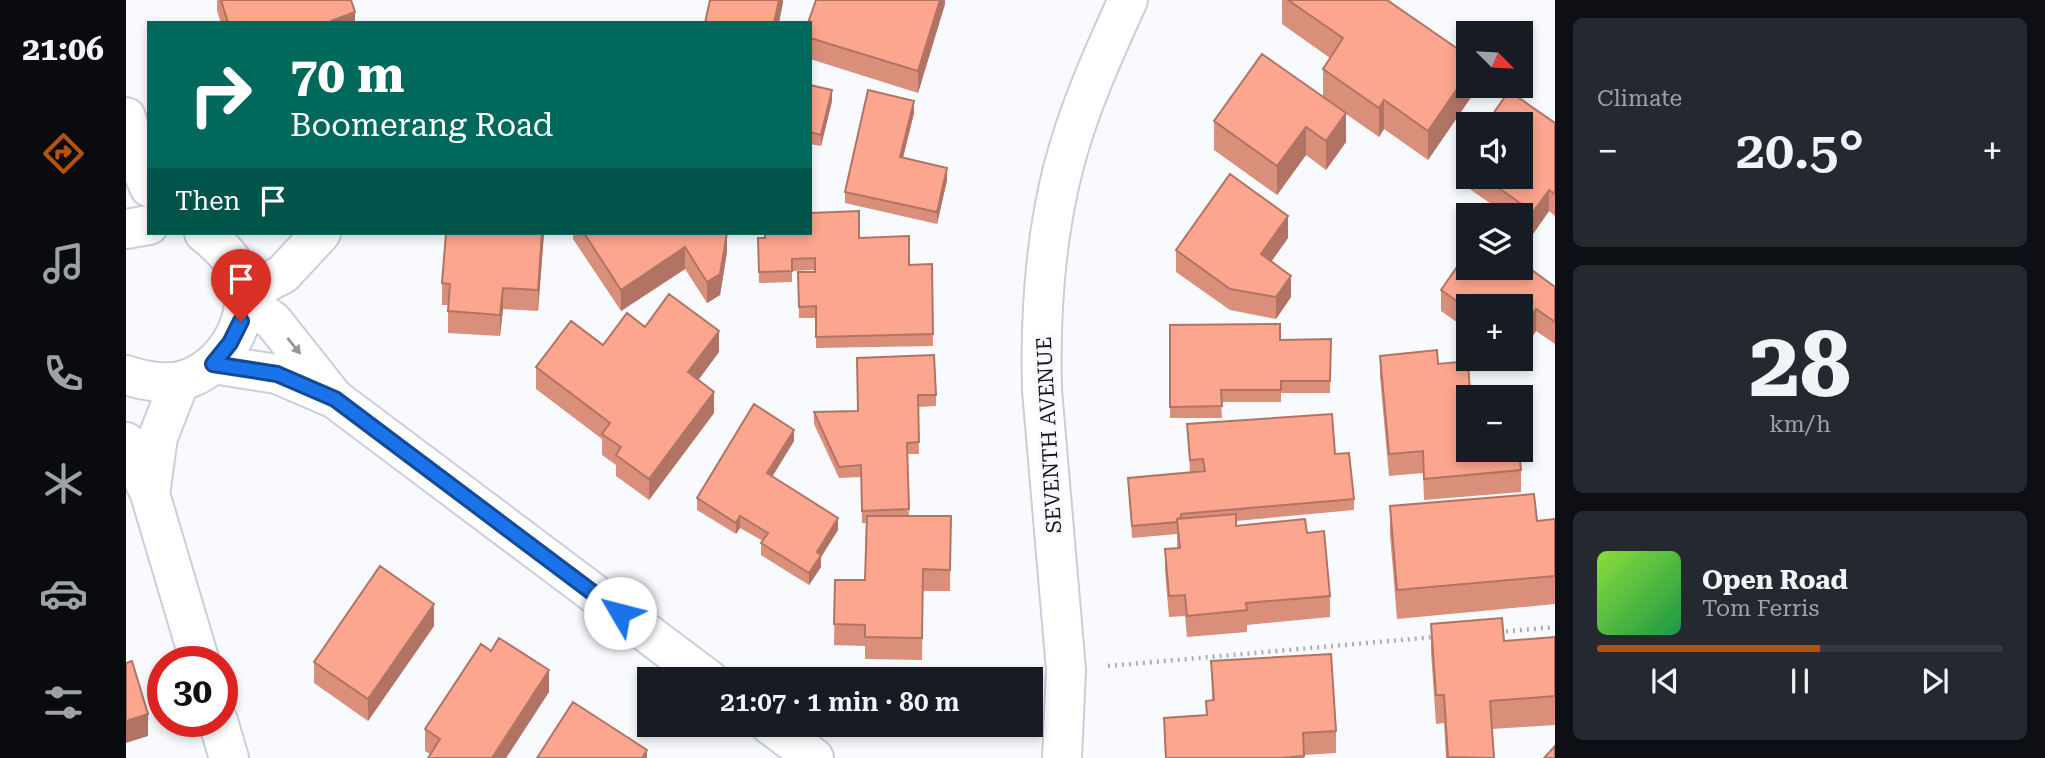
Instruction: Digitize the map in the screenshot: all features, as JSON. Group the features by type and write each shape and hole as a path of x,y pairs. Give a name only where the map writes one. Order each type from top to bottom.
{"street":[{"name":"SEVENTH AVENUE","path":"1062,758 1066,670 1041,360 1046,275 1063,170 1073,135 1098,64 1128,0"},
{"path":"126,117 132,144 147,182"},
{"path":"126,229 147,225"},
{"path":"150,494 158,437 196,372 230,343 237,331 245,298 235,264 216,235"},
{"path":"245,298 283,274 319,235"},
{"path":"245,298 273,321 335,399"},
{"path":"126,375 149,380 196,372 277,374 335,399 692,667"},
{"path":"126,442 150,494 195,646"},
{"path":"223,737 229,758"},
{"path":"786,737 814,758"}],"path":[{"path":"1487,633 1555,626"},
{"path":"1095,667 1447,636"}],"building":[{"path":"221,0 351,0 355,12 331,21 227,21"},
{"path":"710,0 779,0 774,21 705,21"},
{"path":"816,0 940,0 918,71 812,39 812,21 809,21"},
{"path":"1288,0 1387,0 1456,48 1456,90 1428,131 1384,100 1379,108 1323,69 1343,38"},
{"path":"1262,54 1346,113 1326,141 1306,127 1277,166 1214,121"},
{"path":"812,85 832,90 821,135 812,133"},
{"path":"868,90 914,101 900,157 947,168 937,212 845,192"},
{"path":"1504,98 1519,98 1555,123 1555,194 1549,190 1533,212 1533,203 1520,203 1500,189 1533,189 1533,112 1494,112"},
{"path":"1230,174 1288,216 1261,254 1291,276 1276,297 1230,289 1176,250"},
{"path":"859,211 859,238 909,236 909,265 932,264 933,334 816,337 816,306 799,307 798,272 815,272 815,258 792,259 792,271 759,272 758,238 765,238 765,235 812,235 812,213"},
{"path":"446,235 542,235 538,290 503,288 500,315 448,311 450,284 442,283"},
{"path":"585,235 727,235 720,274 707,282 685,247 621,290"},
{"path":"1456,268 1456,280 1533,280 1533,271 1555,287 1555,322 1536,309 1533,313 1533,294 1456,294 1456,301 1441,290"},
{"path":"669,294 719,331 688,372 714,392 649,479 616,455 621,447 602,434 610,423 536,367 571,321 603,345 627,313 645,327"},
{"path":"1280,324 1280,340 1331,339 1330,381 1281,381 1281,390 1221,390 1222,406 1170,407 1170,325"},
{"path":"1437,350 1438,364 1456,362 1456,371 1469,371 1470,385 1456,385 1456,462 1520,462 1521,470 1424,479 1423,451 1389,454 1380,356"},
{"path":"934,355 936,395 918,395 919,442 907,443 909,509 862,511 861,465 839,467 814,412 858,411 857,358"},
{"path":"754,404 794,430 767,473 838,518 817,552 821,555 809,573 761,543 768,533 740,516 736,523 697,498"},
{"path":"1332,414 1335,454 1349,453 1354,499 1181,514 1177,522 1132,526 1128,478 1205,471 1203,459 1190,460 1187,424"},
{"path":"1534,494 1537,521 1555,519 1555,576 1397,590 1390,506"},
{"path":"1236,514 1236,526 1305,519 1307,533 1324,531 1330,596 1246,603 1247,610 1187,616 1185,595 1169,596 1165,549 1180,548 1177,519"},
{"path":"867,516 951,516 950,570 923,569 922,638 865,637 865,625 834,624 835,580 865,580"},
{"path":"380,566 434,604 368,699 314,662"},
{"path":"1502,618 1504,641 1555,637 1555,696 1490,701 1494,758 1448,757 1444,695 1436,695 1431,624"},
{"path":"499,638 549,670 492,758 428,758 440,739 425,729 481,644 491,651"},
{"path":"1331,654 1336,731 1303,733 1304,756 1166,758 1164,718 1207,715 1206,701 1214,700 1211,661"},
{"path":"132,661 147,714 126,721 126,663"},
{"path":"573,702 647,750 642,758 537,758"},
{"path":"1555,746 1555,758 1544,758"}],"route":[{"path":"241,321 230,343 213,364 277,374 335,399 620,613"}]}
